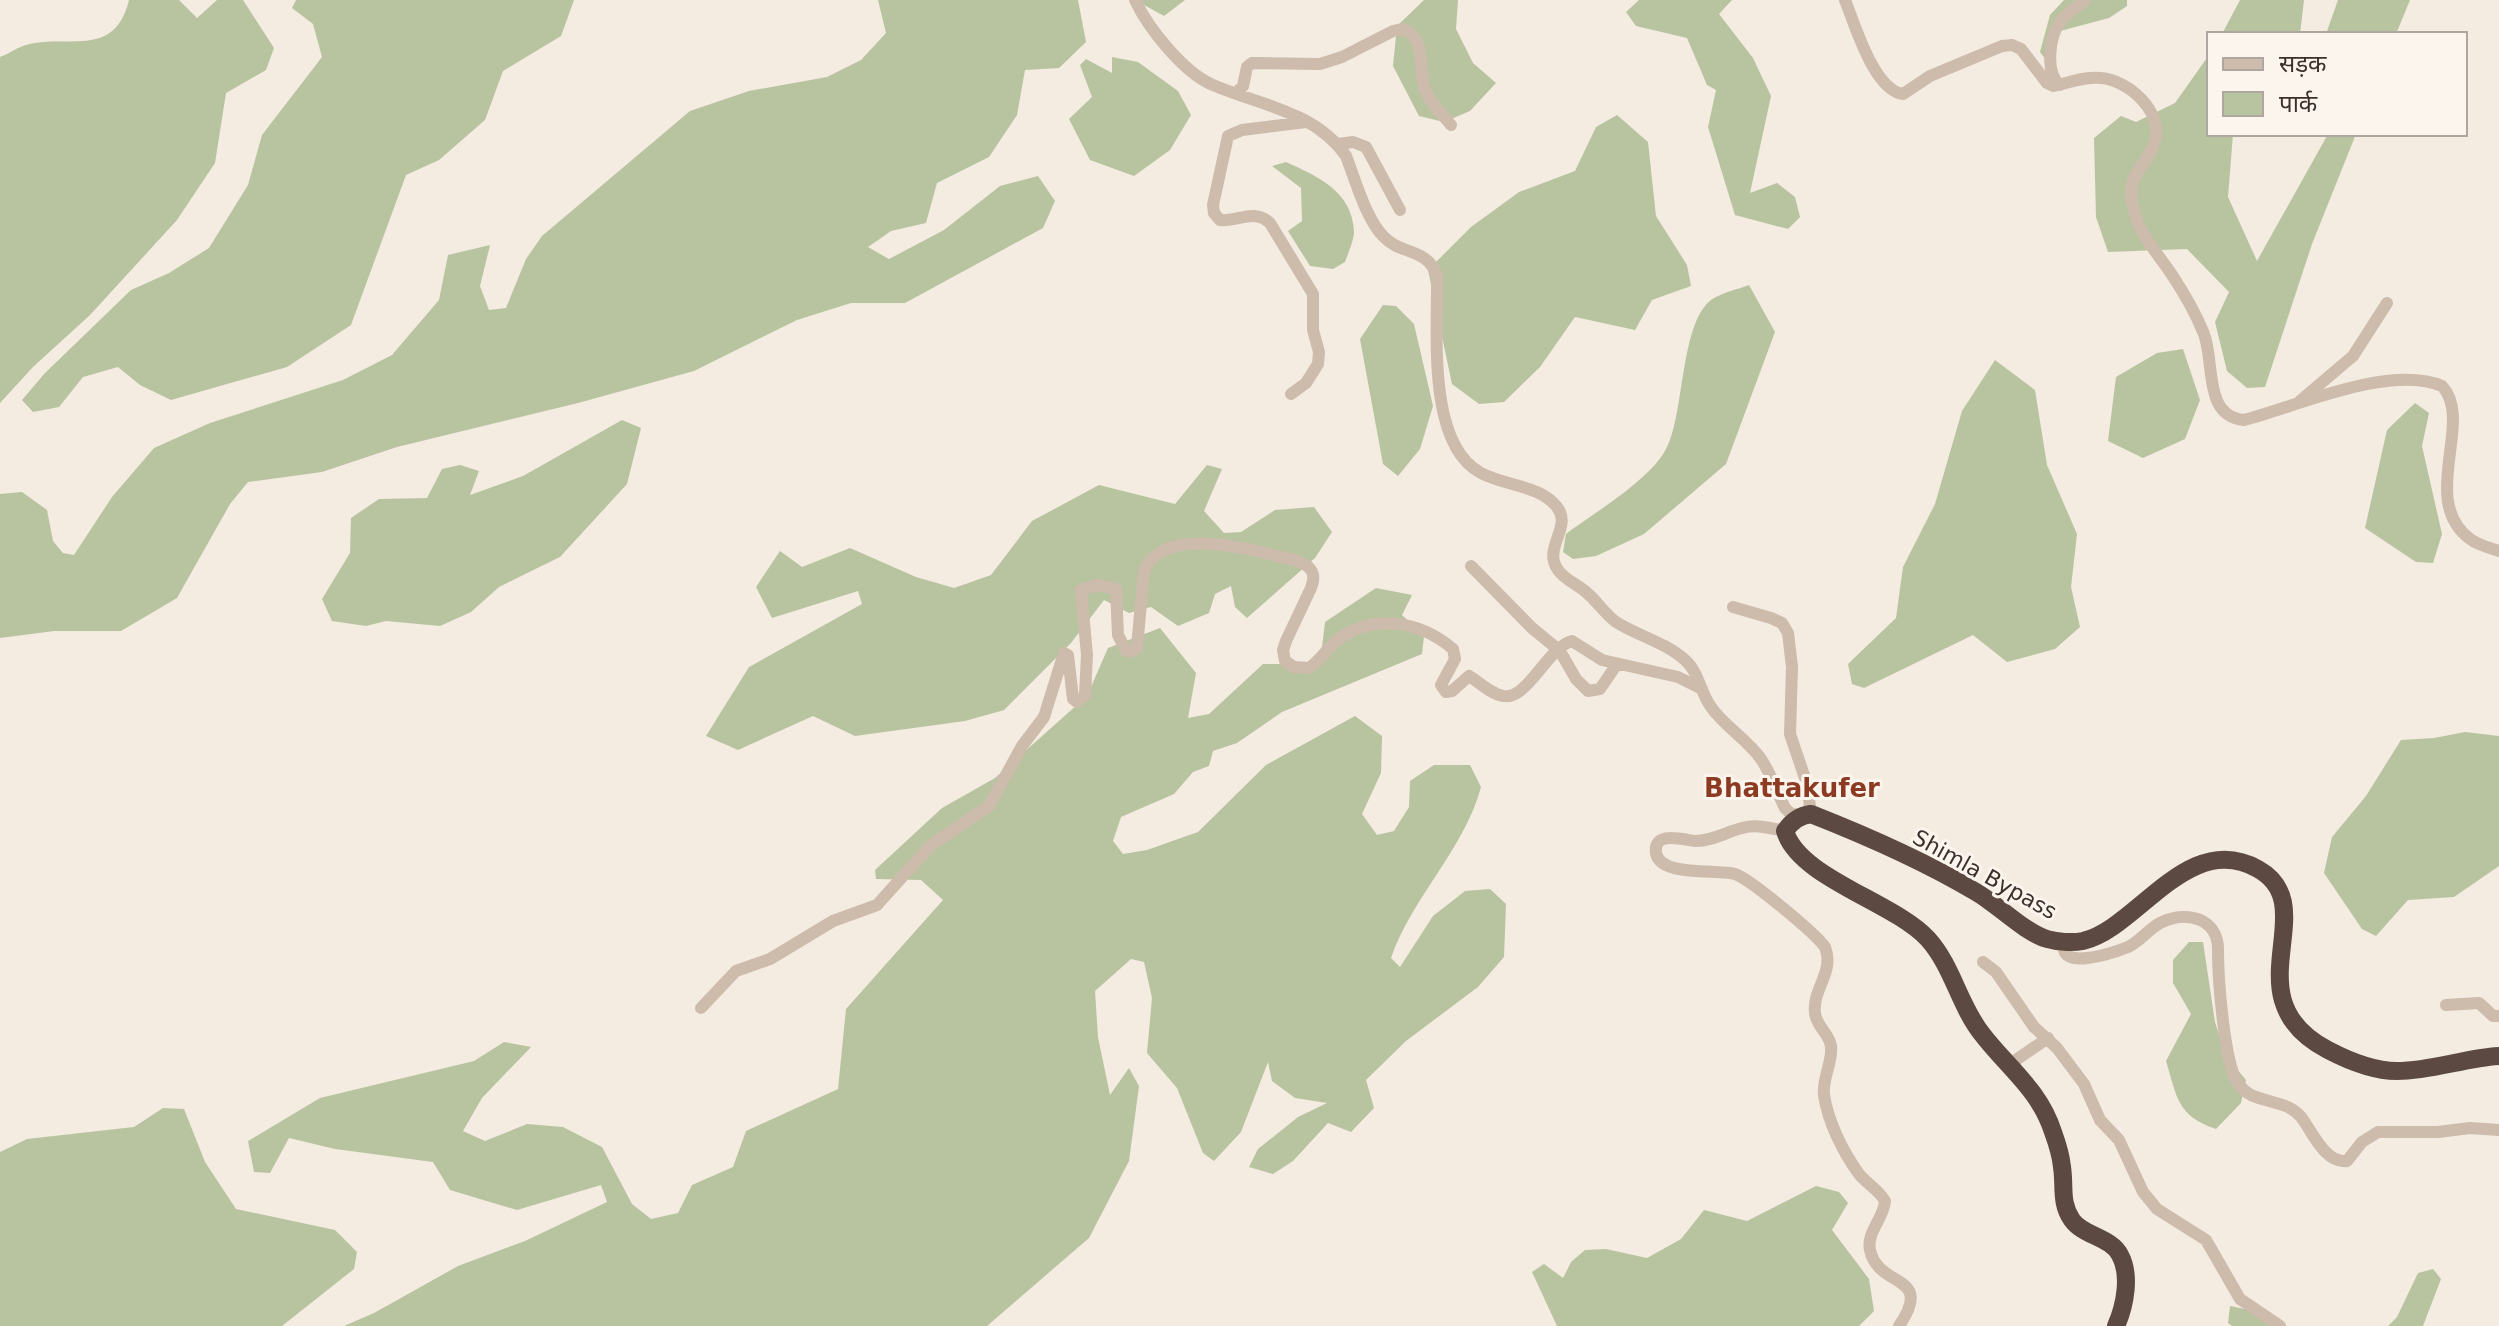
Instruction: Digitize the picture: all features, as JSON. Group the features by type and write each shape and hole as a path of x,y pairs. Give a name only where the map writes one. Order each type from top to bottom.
{"highway":[{"path":"1807,815 1790,824 1785,831 1792,847 1802,857 1907,920 1928,939 1946,963 1962,1001 1981,1034 2038,1100 2053,1130 2062,1165 2063,1201 2073,1222 2120,1254 2126,1272 2125,1298 2116,1326"},
{"name":"Shimla Bypass","path":"1807,815 1866,836 1974,890 2044,938 2065,942 2084,941 2107,929 2184,872 2217,860 2238,861 2259,869 2279,891 2285,906 2286,922 2278,979 2283,1003 2297,1029 2316,1044 2369,1067 2396,1071 2499,1056"}],"street":[{"path":"1135,0 1158,36 1193,73 1210,85 1271,104 1307,121 1338,144 1381,235 1394,246 1424,256 1432,263 1437,275 1442,401 1447,431 1460,455 1483,474 1549,498 1562,515 1562,527 1553,546 1557,568 1593,597 1617,622 1684,659 1693,668 1709,704 1761,759 1785,808 1791,814 1807,815 1807,784 1790,734 1792,667 1788,633 1782,623 1733,607"},
{"path":"1845,0 1873,67 1896,93 1903,94 1930,76 1991,49 2012,45 2021,49 2047,83 2053,86 2103,77 2122,84 2145,103 2157,129 2155,143 2133,175 2130,189 2133,206 2146,239 2184,295 2205,336 2214,392 2224,414 2232,419 2244,420 2384,381 2412,378 2442,386 2452,403 2446,471 2452,513 2459,528 2471,541 2499,551"},
{"path":"2060,85 2053,77 2050,65 2056,30 2060,22 2085,0"},
{"path":"1236,93 1243,86 1247,67 1252,63 1320,64 1402,29 1416,37 1426,90 1451,125"},
{"path":"1291,394 1306,383 1318,364 1319,352 1313,330 1313,294 1270,223 1254,214 1220,220 1214,213 1213,205 1228,136 1233,132 1307,121"},
{"path":"1338,144 1353,142 1366,147 1400,210"},
{"path":"2295,406 2353,356 2387,303"},
{"path":"701,1008 736,971 770,959 833,921 877,905 926,849 989,806 1022,746 1044,717 1064,653 1068,655 1073,699 1077,702 1085,695 1087,655 1081,590 1096,585 1116,589 1118,635 1123,648 1133,651 1137,647 1144,571 1148,562 1169,549 1202,543 1244,548 1296,561 1311,570 1314,578 1311,588 1283,650 1285,661 1294,667 1309,668 1338,640 1360,629 1399,623 1419,627 1453,649 1455,659 1441,685 1446,692 1452,691 1469,676 1499,695 1509,696 1527,683 1558,649 1572,641 1602,660 1678,677 1702,689"},
{"path":"1471,566 1532,628 1558,649 1576,679 1588,691 1600,689 1617,664"},
{"path":"1785,831 1760,826 1744,827 1711,840 1664,839 1657,846 1656,855 1663,865 1675,869 1736,875 1752,884 1825,947 1829,967 1817,998 1815,1015 1831,1048 1823,1085 1824,1097 1847,1156 1860,1176 1885,1201 1885,1209 1870,1241 1870,1250 1882,1270 1904,1284 1910,1293 1913,1301 1899,1326"},
{"path":"2065,942 2062,949 2064,954 2078,959 2112,953 2130,946 2162,922 2175,918 2190,916 2210,925 2218,946 2227,1046 2234,1076 2250,1095 2289,1107 2300,1115 2321,1147 2338,1161 2347,1161 2362,1142 2378,1132 2438,1132 2470,1128 2499,1130"},
{"path":"1983,962 1996,972 2034,1027 2048,1038 2084,1084 2104,1126 2119,1140 2143,1192 2157,1209 2206,1240 2240,1299 2280,1326"},
{"path":"2446,1005 2479,1003 2493,1016 2499,1016"},
{"path":"2010,1064 2048,1038"}],"green space":[{"path":"129,0 179,0 197,18 217,0 243,0 274,48 266,70 226,93 215,163 177,220 90,315 33,367 0,403 0,57 23,46 100,38 112,31 122,19"},
{"path":"296,0 574,0 561,36 503,71 485,120 439,160 406,175 351,325 287,367 171,400 140,385 118,367 83,377 59,407 33,412 22,400 45,373 131,290 169,273 209,248 248,185 262,135 322,57 313,24 292,8"},
{"path":"878,0 1078,0 1086,42 1059,68 1025,70 1017,115 989,157 937,183 926,223 891,231 868,247 889,259 944,230 1000,186 1038,176 1055,201 1043,228 905,303 851,303 797,320 694,371 397,447 322,472 248,482 230,504 177,598 121,631 54,631 0,638 0,494 22,492 47,510 53,541 63,553 74,555 112,497 154,448 210,423 343,380 392,355 439,300 448,255 490,245 480,286 489,310 506,308 526,259 542,236 690,111 749,91 827,77 861,60 886,33"},
{"path":"1135,0 1185,0 1164,16"},
{"path":"1424,0 1458,0 1456,29 1473,63 1496,83 1470,111 1444,122 1419,116 1393,66 1397,26"},
{"path":"1639,0 1732,0 1719,14 1753,58 1771,96 1750,193 1777,183 1795,197 1800,217 1788,229 1735,215 1708,127 1716,90 1707,85 1687,38 1636,26 1626,12"},
{"path":"2064,0 2127,0 2127,6 2109,18 2060,31 2049,64 2040,52 2050,15"},
{"path":"2240,0 2304,0 2300,32 2223,32"},
{"path":"2338,0 2410,0 2397,32 2327,32"},
{"path":"1112,57 1138,62 1178,91 1191,115 1170,150 1134,176 1090,160 1069,119 1092,97 1080,65 1086,59 1112,73"},
{"path":"2207,58 2207,136 2233,136 2228,197 2257,261 2327,136 2355,136 2312,244 2265,387 2247,388 2227,371 2215,322 2229,292 2187,249 2108,252 2096,217 2094,138 2121,116 2136,122 2175,103"},
{"path":"1617,115 1648,142 1656,216 1687,265 1691,286 1652,300 1635,330 1575,317 1540,367 1504,402 1479,404 1452,384 1428,270 1471,227 1519,192 1575,171 1596,127"},
{"path":"1286,162 1321,179 1347,205 1352,217 1353,239 1345,262 1333,269 1310,266 1288,231 1302,221 1301,188 1272,166"},
{"path":"1749,285 1775,332 1726,464 1644,534 1596,556 1573,559 1563,552 1566,534 1636,483 1660,459 1667,447 1673,431 1689,344 1703,309 1714,298"},
{"path":"1383,305 1396,306 1414,324 1433,406 1420,449 1398,476 1383,464 1360,339"},
{"path":"2183,349 2200,400 2185,439 2143,458 2108,441 2116,377 2157,353"},
{"path":"1995,360 2035,390 2047,465 2077,534 2071,587 2080,627 2055,649 2007,662 1973,635 1864,688 1852,684 1848,664 1896,618 1903,567 1935,504 1962,411"},
{"path":"2415,403 2429,413 2422,446 2442,534 2433,563 2416,562 2365,528 2387,430"},
{"path":"622,420 641,428 627,484 560,557 499,587 471,612 440,626 386,621 366,626 332,621 322,599 350,553 351,518 379,499 427,498 442,469 460,465 479,471 470,495 523,476"},
{"path":"1207,465 1222,469 1204,511 1224,533 1241,532 1275,510 1314,507 1332,532 1315,558 1247,618 1235,607 1231,586 1215,594 1209,613 1178,626 1151,607 1129,613 1104,600 1071,643 1004,710 965,721 855,736 813,716 738,750 706,736 749,667 862,604 858,591 772,618 756,587 780,551 802,567 850,548 916,577 954,588 991,575 1032,521 1099,485 1175,504"},
{"path":"1376,588 1412,595 1402,615 1424,636 1422,654 1282,712 1237,743 1213,751 1209,766 1193,772 1174,794 1121,817 1113,841 1123,854 1147,850 1198,832 1266,765 1355,716 1382,736 1381,773 1362,814 1377,835 1394,831 1409,807 1410,781 1434,765 1470,765 1481,787 1473,810 1451,853 1412,914 1391,958 1400,967 1433,916 1465,891 1490,889 1506,904 1504,957 1478,987 1406,1041 1366,1080 1374,1108 1351,1132 1328,1123 1293,1161 1273,1174 1249,1167 1258,1149 1298,1117 1327,1103 1295,1098 1272,1081 1268,1062 1241,1132 1214,1161 1203,1153 1177,1088 1147,1053 1152,998 1144,962 1131,959 1095,991 1098,1037 1110,1095 1129,1068 1139,1086 1129,1161 1089,1238 987,1326 344,1326 374,1313 458,1266 525,1241 607,1202 601,1185 517,1210 450,1190 433,1162 335,1149 289,1138 270,1173 254,1172 248,1141 320,1098 474,1061 504,1042 531,1047 482,1098 463,1131 485,1141 527,1124 563,1127 602,1147 632,1204 651,1219 678,1213 692,1185 733,1167 746,1131 838,1089 846,1009 943,900 921,880 876,879 875,870 942,808 995,778 1087,696 1108,648 1160,628 1196,673 1188,718 1209,714 1263,664 1320,664 1325,622"},
{"path":"2465,732 2499,736 2499,866 2454,897 2408,900 2376,936 2362,929 2324,873 2332,837 2366,796 2401,740"},
{"path":"2189,942 2203,942 2215,1022 2226,1056 2246,1080 2241,1103 2216,1129 2193,1118 2180,1104 2166,1061 2191,1014 2173,983 2173,960"},
{"path":"163,1108 184,1109 205,1162 236,1209 335,1230 357,1252 354,1269 282,1326 0,1326 0,1152 27,1139 134,1127"},
{"path":"1816,1186 1839,1192 1848,1203 1832,1230 1869,1279 1874,1311 1859,1326 1557,1326 1532,1272 1544,1264 1563,1278 1571,1262 1585,1250 1606,1249 1647,1258 1681,1239 1704,1210 1747,1221"},
{"path":"2433,1269 2441,1279 2423,1326 2388,1326 2397,1317 2418,1273"},
{"path":"2230,1306 2250,1310 2273,1326 2232,1326 2228,1323"}],"district":[{"name":"Bhattakufer","path":"1792,788"}]}
